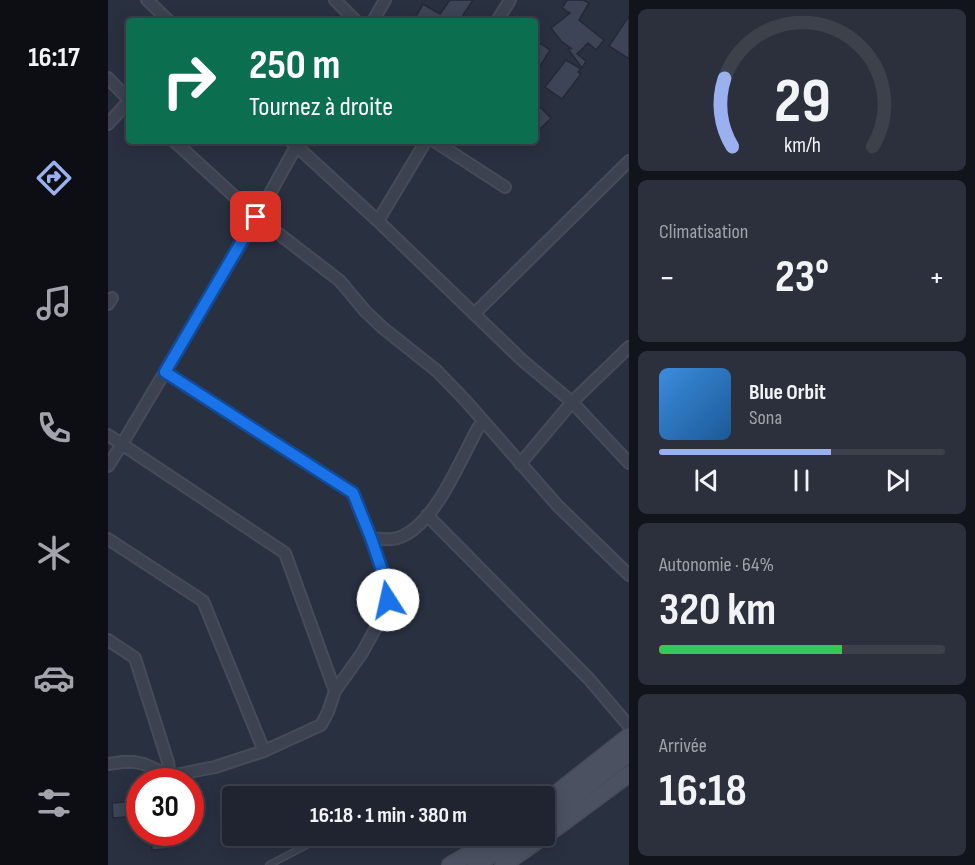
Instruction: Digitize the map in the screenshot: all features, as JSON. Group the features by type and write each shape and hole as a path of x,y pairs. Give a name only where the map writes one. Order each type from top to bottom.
{"main road":[{"path":"555,794 628,736"},
{"path":"555,811 626,756"},
{"path":"503,865 628,774"},
{"path":"450,865 483,846"},
{"path":"476,865 505,846"}],"street":[{"path":"147,0 166,18"},
{"path":"335,0 353,18"},
{"path":"375,18 385,0"},
{"path":"499,18 510,0"},
{"path":"108,78 126,98"},
{"path":"108,124 126,104"},
{"path":"177,144 256,217 339,281 383,328 437,371 558,506 628,575"},
{"path":"108,466 256,217 295,144"},
{"path":"297,144 522,360 572,402 628,463"},
{"path":"378,222 424,144"},
{"path":"439,144 505,187"},
{"path":"474,314 628,161"},
{"path":"520,464 572,402 628,347"},
{"path":"165,372 353,493 388,588 388,600 384,613 362,653 335,691 321,725 264,751 204,769"},
{"path":"371,538 386,540 402,536 417,527 442,494 483,422"},
{"path":"108,435 285,553 335,691"},
{"path":"427,515 589,679 628,726"},
{"path":"108,539 203,601 264,751"},
{"path":"108,640 135,658 169,768"},
{"path":"108,764 134,762 153,768"}],"lane":[{"path":"269,865 305,846"}],"building":[{"path":"450,0 473,0 463,15 468,18 415,18 423,4 440,14"},
{"path":"567,0 583,0 589,3 579,20 604,40 596,50 588,43 577,54 586,61 582,68 568,49 572,49 561,41 551,28 570,13 562,8"},
{"path":"629,16 629,59 609,46"},
{"path":"538,42 550,50 538,70"},
{"path":"566,60 581,69 578,72 581,74 562,99 545,87"},
{"path":"538,105 551,118 538,131"},
{"path":"126,802 126,817 113,818 112,803"},
{"path":"152,846 166,846 166,849 152,850"}],"route":[{"path":"256,217 165,372 353,493 388,588 388,600"}]}
